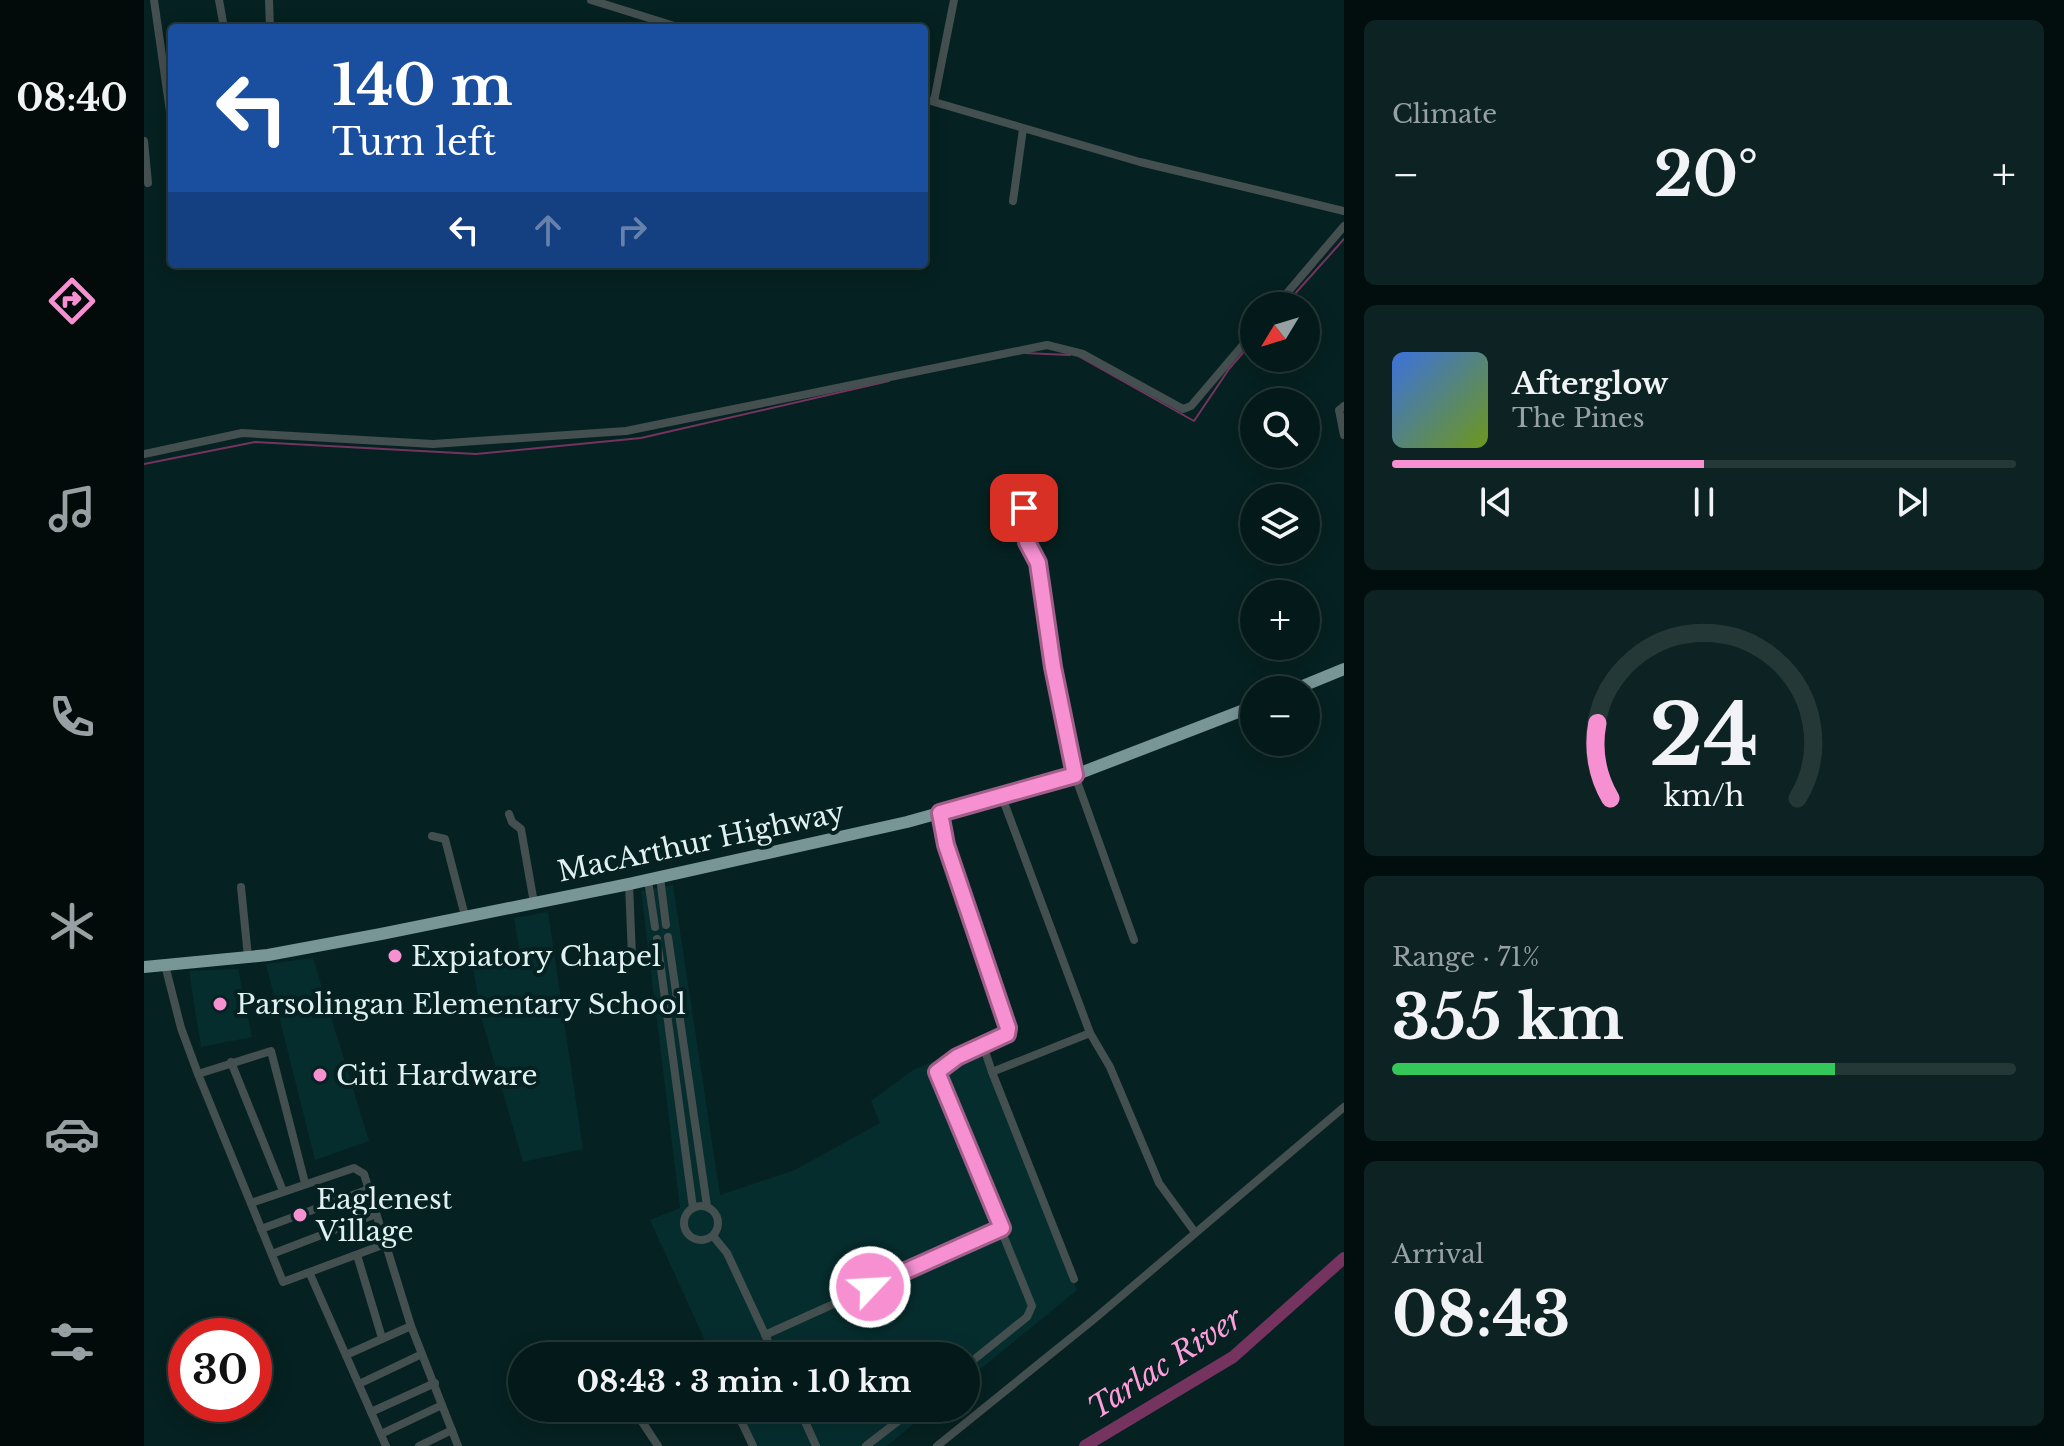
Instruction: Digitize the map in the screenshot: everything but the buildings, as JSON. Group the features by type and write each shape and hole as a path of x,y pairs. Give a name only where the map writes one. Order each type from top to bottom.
{"highway":[{"path":"1320,679 1344,669"},
{"name":"MacArthur Highway","path":"144,967 248,957 534,903 940,813 1075,775 1240,711"}],"street":[{"path":"154,0 159,15 168,92"},
{"path":"219,0 223,24"},
{"path":"269,0 270,24"},
{"path":"591,0 668,24"},
{"path":"954,0 929,100 1023,129 1344,211"},
{"path":"1013,201 1023,129"},
{"path":"144,141 148,183"},
{"path":"1288,292 1344,226"},
{"path":"144,454 255,433 433,444 626,431 1047,345 1083,354 1183,409 1191,406 1240,348"},
{"path":"1344,406 1339,410 1344,435"},
{"path":"1024,508 1027,542 1038,563 1050,653 1075,775 1134,940"},
{"path":"1002,797 1090,1033 1110,1067 1159,1183 1194,1231"},
{"path":"940,813 946,845 1008,1028 1007,1034 984,1048 957,1057 937,1072 1032,1306 1027,1317 980,1355"},
{"path":"509,814 512,822 521,829 534,903"},
{"path":"432,836 445,839 465,916"},
{"path":"654,878 666,925"},
{"path":"654,878 655,927"},
{"path":"629,884 632,956"},
{"path":"241,887 248,957"},
{"path":"668,937 707,1206 718,1220 713,1236"},
{"path":"657,939 693,1208"},
{"path":"165,965 181,1028 198,1074 283,1282 385,1244"},
{"path":"666,1010 678,1006"},
{"path":"992,1072 1090,1033"},
{"path":"984,1048 1074,1279"},
{"path":"198,1074 267,1050 273,1055 305,1183"},
{"path":"231,1062 283,1191"},
{"path":"675,1071 687,1069"},
{"path":"937,1446 1093,1320 1194,1231 1344,1107"},
{"path":"683,1135 696,1133"},
{"path":"251,1203 354,1168 364,1174 411,1326 458,1446"},
{"path":"261,1229 369,1189"},
{"path":"707,1206 693,1208 684,1218 689,1236 698,1240 713,1236"},
{"path":"272,1254 376,1214"},
{"path":"765,1335 1002,1228"},
{"path":"713,1236 727,1253 768,1342"},
{"path":"357,1255 382,1338"},
{"path":"310,1274 386,1446"},
{"path":"346,1355 411,1326"},
{"path":"359,1384 422,1354"},
{"path":"371,1412 435,1383"},
{"path":"381,1434 442,1405"},
{"path":"642,1422 658,1446"},
{"path":"742,1422 753,1446"},
{"path":"805,1422 816,1446"},
{"path":"866,1446 897,1422"},
{"path":"419,1446 452,1430"}],"shaded area":[{"path":"673,885 720,1195 795,1170 880,1123 871,1101 913,1070 977,1043 1077,1290 980,1370 980,1342 706,1342 650,1220 680,1208 641,891"},
{"path":"548,912 583,1149 523,1162 482,1020 471,957 519,948 514,918"},
{"name":"Citi Hardware","path":"313,958 369,1141 315,1160 266,964"},
{"name":"Parsolingan Elementary School","path":"238,969 252,1037 201,1047 189,971"},
{"path":"742,1422 916,1422 887,1446 753,1446"}],"waterway":[{"path":"1297,292 1344,239"},
{"path":"1024,353 1070,355"},
{"path":"1080,357 1194,421 1240,356"},
{"path":"144,464 255,442 476,454 641,438 889,381"},
{"name":"Tarlac River","path":"1085,1446 1233,1357 1344,1258"}],"place":[{"name":"Expiatory Chapel","path":"395,956"},
{"name":"Parsolingan Elementary School","path":"220,1004"},
{"name":"Citi Hardware","path":"320,1075"},
{"name":"Eaglenest Village","path":"300,1215"}],"route":[{"path":"870,1287 1002,1228 937,1072 957,1057 978,1047 984,1048 1007,1034 1008,1028 946,845 940,813 1075,775 1069,759 1043,612 1038,563 1027,542 1024,508"}]}
